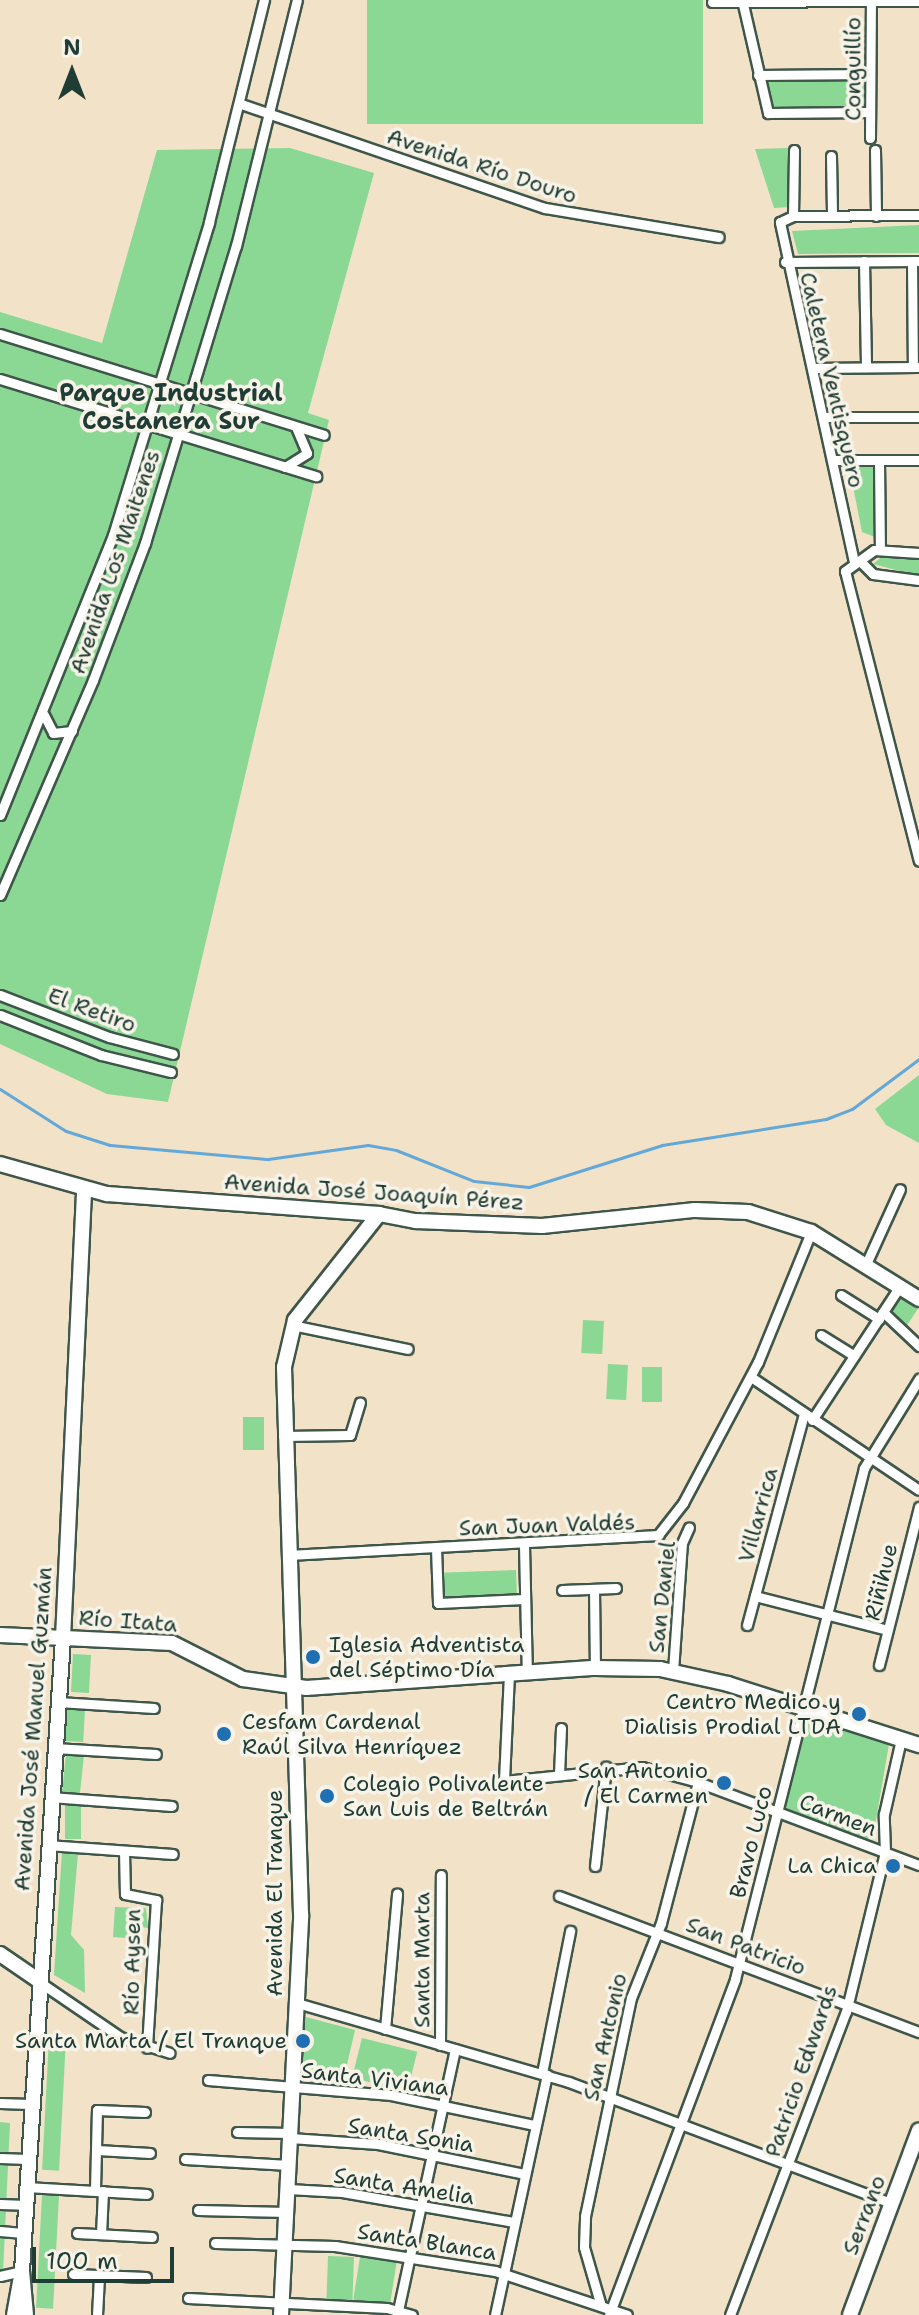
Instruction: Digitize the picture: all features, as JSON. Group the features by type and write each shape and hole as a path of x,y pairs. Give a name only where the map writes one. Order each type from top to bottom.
{"street":[{"name":"Avenida Los Maitenes","path":"0,815 44,715 100,573 160,384 241,104 264,0"},
{"name":"Avenida Los Maitenes","path":"0,895 72,731 132,581 191,394 272,114 297,0"},
{"path":"743,1 768,113 870,112"},
{"name":"Conguillío","path":"870,138 871,1"},
{"path":"712,2 919,1"},
{"path":"758,75 870,74"},
{"name":"Avenida Río Douro","path":"241,104 545,208 719,237"},
{"path":"794,150 793,216 919,215"},
{"path":"875,150 876,216"},
{"path":"831,156 832,216"},
{"name":"Caletera Ventisquero","path":"793,216 783,219 779,228 857,562 845,571 919,861"},
{"path":"864,261 866,367"},
{"path":"785,262 916,261 916,367 812,368"},
{"path":"0,334 324,435"},
{"path":"0,379 316,476"},
{"path":"824,417 919,417"},
{"path":"285,467 307,453 296,427"},
{"path":"834,460 919,460"},
{"path":"879,460 880,549"},
{"path":"919,553 880,549 857,562 873,574 919,580"},
{"path":"44,715 53,733 72,731"},
{"name":"El Retiro","path":"0,995 153,1051 173,1054"},
{"name":"El Retiro","path":"0,1015 146,1067 171,1072"},
{"path":"146,1067 153,1062 153,1051"},
{"name":"Avenida José Joaquín Pérez","path":"0,1164 84,1190 379,1214 416,1221 542,1226 713,1209 766,1215 811,1232 919,1299"},
{"path":"866,1264 900,1189"},
{"name":"Avenida José Manuel Guzmán","path":"26,2315 23,2233 63,1638 84,1190"},
{"name":"Avenida El Tranque","path":"281,2308 301,1897 283,1436 284,1367 292,1325 379,1214"},
{"name":"San Juan Valdés","path":"288,1555 643,1539 664,1532 751,1377 811,1232"},
{"name":"Villarrica","path":"747,1625 808,1417 854,1356 900,1286"},
{"path":"841,1295 881,1316 919,1346"},
{"path":"292,1325 408,1349"},
{"path":"821,1335 854,1356"},
{"path":"751,1377 919,1490"},
{"name":"Bravo Luco","path":"607,2310 740,1963 869,1456 919,1379"},
{"path":"283,1436 348,1436 360,1402"},
{"name":"Riñihue","path":"879,1665 919,1507"},
{"name":"San Daniel","path":"673,1671 682,1543 689,1527"},
{"path":"524,1545 527,1673"},
{"path":"436,1548 438,1603 524,1599"},
{"path":"562,1590 616,1588"},
{"path":"594,1589 595,1668"},
{"path":"755,1596 887,1630"},
{"name":"Río Itata","path":"0,1635 180,1645 243,1679 292,1686 595,1668 673,1671 919,1745"},
{"name":"Carmen","path":"509,1674 504,1781 606,1767 642,1767 698,1782 919,1865"},
{"path":"58,1702 154,1708"},
{"path":"559,1774 561,1728"},
{"name":"Patricio Edwards","path":"730,2315 847,2004 885,1852 884,1814 901,1739"},
{"path":"54,1748 156,1754"},
{"path":"595,1866 606,1767"},
{"name":"San Antonio","path":"607,2310 585,2255 583,2227 638,1972 657,1931 698,1782"},
{"path":"50,1797 172,1806"},
{"path":"47,1845 173,1854"},
{"name":"Río Aysen","path":"124,1851 125,1894 156,1900 147,2048"},
{"name":"Santa Marta","path":"440,2045 441,1875"},
{"name":"Santa Marta","path":"385,2029 397,1894"},
{"name":"San Patricio","path":"559,1896 919,2032"},
{"path":"495,2315 535,2125 570,1931"},
{"path":"0,1954 107,2029 147,2048 170,2053"},
{"name":"Santa Marta","path":"297,2003 610,2096 891,2203"},
{"path":"398,2313 455,2049"},
{"name":"Santa Viviana","path":"208,2080 293,2086 443,2104 535,2125"},
{"path":"0,2103 30,2104"},
{"path":"101,2234 97,2110 145,2112"},
{"name":"Serrano","path":"850,2315 919,2130"},
{"name":"Santa Sonia","path":"237,2132 378,2144 524,2174"},
{"path":"97,2150 150,2153"},
{"path":"0,2158 27,2159"},
{"path":"185,2159 289,2165"},
{"path":"26,2187 147,2194"},
{"name":"Santa Amelia","path":"288,2189 421,2204 514,2222"},
{"path":"0,2204 25,2205"},
{"path":"198,2210 287,2212"},
{"path":"0,2231 23,2233"},
{"path":"77,2233 152,2237"},
{"name":"Santa Blanca","path":"215,2243 285,2243 410,2257 504,2273 627,2315"},
{"path":"0,2276 22,2271"},
{"name":"Avenida José Manuel Guzmán","path":"14,2315 22,2271"},
{"path":"73,2274 146,2277"},
{"path":"97,2315 99,2276"},
{"path":"188,2298 281,2308 412,2315"}],"green space":[{"path":"367,0 703,0 703,124 367,124"},
{"path":"764,78 865,78 865,109 764,109"},
{"path":"290,148 374,173 308,413 329,420 168,1102 107,1094 0,1044 0,312 102,343 157,150"},
{"path":"789,148 789,207 774,208 755,149"},
{"path":"919,225 919,253 798,254 792,231"},
{"path":"849,466 876,466 875,537 862,532"},
{"path":"885,554 919,559 919,576 873,564"},
{"path":"919,1075 919,1143 886,1125 875,1109"},
{"path":"898,1294 919,1307 904,1330 887,1313"},
{"path":"583,1320 604,1321 602,1354 581,1353"},
{"path":"608,1364 628,1365 626,1400 606,1399"},
{"path":"642,1367 662,1367 662,1402 642,1402"},
{"path":"243,1417 264,1417 264,1450 243,1450"},
{"path":"516,1570 517,1597 441,1600 440,1573"},
{"path":"73,1654 91,1655 89,1693 71,1692"},
{"path":"67,1708 85,1709 83,1742 65,1741"},
{"path":"809,1719 889,1744 872,1843 783,1810"},
{"path":"66,1754 84,1756 80,1794 62,1792"},
{"path":"65,1806 81,1806 81,1839 65,1839"},
{"path":"62,1851 78,1853 71,1935 84,1950 85,1993 54,1975"},
{"path":"115,1907 146,1908 148,1928 139,1927 138,1939 113,1937"},
{"path":"302,2016 355,2030 342,2086 298,2080"},
{"path":"49,2038 66,2039 59,2171 42,2170"},
{"path":"362,2038 417,2052 407,2092 352,2078"},
{"path":"0,2122 10,2123 3,2273 0,2272"},
{"path":"42,2195 59,2196 53,2309 36,2308"},
{"path":"328,2256 354,2257 352,2301 326,2300"},
{"path":"360,2257 397,2263 390,2305 353,2299"}],"waterway":[{"path":"0,1089 66,1131 110,1145 268,1159 368,1145 396,1150 474,1181 529,1187 662,1145 826,1119 852,1109 919,1059"}],"place":[{"name":"Iglesia Adventista del Séptimo Día","path":"313,1657"},
{"name":"Centro Medico y Dialisis Prodial LTDA","path":"859,1714"},
{"name":"Cesfam Cardenal Raúl Silva Henríquez","path":"224,1734"},
{"name":"San Antonio / El Carmen","path":"724,1783"},
{"name":"Colegio Polivalente San Luis de Beltrán","path":"327,1796"},
{"name":"La Chica","path":"893,1866"},
{"name":"Santa Marta / El Tranque","path":"303,2041"}],"district":[{"name":"Parque Industrial Costanera Sur","path":"171,408"}]}
